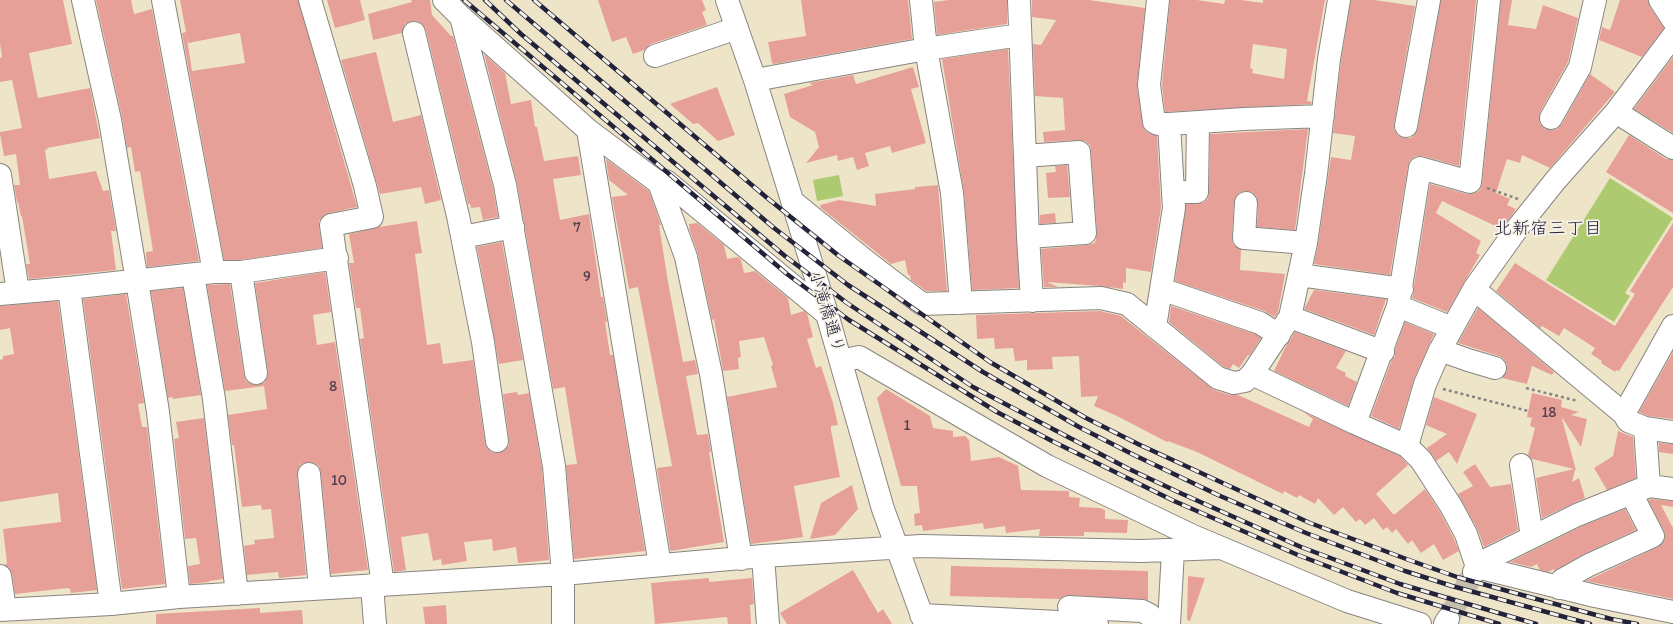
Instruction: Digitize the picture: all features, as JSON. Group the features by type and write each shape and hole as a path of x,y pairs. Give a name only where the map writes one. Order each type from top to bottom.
{"street":[{"path":"83,0 110,120 137,281 158,412 179,597"},
{"path":"163,0 214,272"},
{"path":"310,0 372,218 331,225 337,258 377,585 375,624"},
{"path":"444,0 461,17 588,130 658,183 686,257 711,374 741,559"},
{"name":"小滝橋通り","path":"727,0 755,80 827,314 896,548 923,620"},
{"path":"921,0 926,48 952,194 961,303"},
{"path":"1019,0 1028,237 1032,301"},
{"path":"1158,0 1149,85 1154,122 1158,124 1198,123 1244,119 1323,116"},
{"path":"792,201 867,262 922,304 1101,298 1127,304 1218,378 1234,382 1244,381 1252,374 1284,326 1299,275 1306,243 1316,174 1329,60 1339,0"},
{"path":"1406,126 1429,0"},
{"path":"1356,423 1400,297 1420,168 1470,182 1489,0"},
{"path":"1551,118 1580,67 1595,0"},
{"path":"1660,0 1673,20"},
{"path":"461,17 505,185 554,466 564,574 563,624"},
{"path":"656,56 737,28"},
{"path":"414,33 452,184 483,342 497,441"},
{"path":"755,80 926,48 1020,35"},
{"path":"1407,446 1425,384 1440,350 1474,289 1535,205 1616,112 1673,36"},
{"path":"1616,112 1673,148"},
{"path":"1173,192 1197,192 1198,123"},
{"path":"1155,327 1174,208 1169,124"},
{"path":"588,130 660,564"},
{"path":"1025,156 1080,152 1085,233 1028,237"},
{"path":"0,176 9,293 214,272 240,272 337,258"},
{"path":"658,183 666,181 827,314"},
{"path":"1246,203 1244,238 1306,243"},
{"path":"462,237 513,227"},
{"path":"240,272 256,374"},
{"path":"193,275 214,399 237,594"},
{"path":"1299,275 1400,297 1452,328"},
{"path":"69,288 112,604"},
{"path":"1161,289 1260,323 1284,326 1382,352"},
{"path":"1474,289 1624,414 1628,421 1645,428 1673,432"},
{"path":"1624,414 1671,332"},
{"path":"1440,350 1495,368"},
{"path":"841,361 859,357 1047,466 1219,548 1347,600 1420,624"},
{"path":"1252,374 1407,446 1421,460 1451,506 1466,534 1476,570"},
{"path":"1559,588 1562,580 1588,565 1653,536 1640,490 1645,428"},
{"path":"1521,465 1532,537"},
{"path":"309,474 320,588"},
{"path":"1476,570 1488,559 1577,515 1640,490 1673,488"},
{"path":"0,576 2,610 85,615 112,604 179,597 564,574 660,564 921,546 1142,551 1219,548"},
{"path":"1169,624 1173,550"},
{"path":"763,556 768,624"},
{"path":"1476,570 1673,612"},
{"path":"1004,619 1005,610 1016,605 1142,611 1150,615 1155,624"},
{"path":"923,620 1004,619 1097,624"}],"path":[{"path":"1470,182 1535,205"},
{"path":"1425,384 1528,411"},
{"path":"1526,388 1579,402 1592,387"}],"green space":[{"path":"839,175 843,196 817,201 813,180"},
{"path":"1610,178 1673,218 1625,293 1630,296 1614,322 1546,280"}],"building":[{"path":"0,0 63,0 72,44 29,53 38,98 90,88 100,138 47,148 48,149 45,150 49,179 96,171 103,191 109,190 116,231 111,231 116,270 29,279 26,264 30,264 22,216 17,202 14,185 20,185 16,154 4,156 0,134 0,132 22,128 12,80 0,82 0,58 2,57 0,43"},
{"path":"96,0 131,0 134,14 152,9 199,261 147,267 146,252 153,251 140,171 135,172 131,147 127,148 122,117"},
{"path":"180,0 298,0 357,207 329,213 323,216 319,221 322,248 240,260 224,260 182,33 186,32","holes":["186,33 188,43 240,33 245,63 192,71"]},
{"path":"327,0 360,0 365,20 335,28"},
{"path":"411,0 430,0 432,15 451,36 453,36 493,188 498,217 483,220 480,207 471,208 470,204 468,204 426,30 423,25 417,21 411,21 405,24 402,33 373,40 368,14 412,2"},
{"path":"598,0 702,0 706,10 702,12 707,25 651,44 644,50 633,54 626,37 612,42"},
{"path":"801,0 908,0 912,39 774,64 772,63 768,42 806,36"},
{"path":"949,0 1007,0 1007,24 937,35 934,2"},
{"path":"1032,0 1089,0 1145,8 1137,87 1144,129 1148,133 1157,136 1161,207 1151,272 1126,268 1126,283 1123,282 1123,289 1047,282 1058,287 1044,287 1041,249 1095,243 1097,232 1090,145 1085,141 1078,140 1044,142 1043,132 1065,130 1063,98 1035,96 1033,44 1041,45 1056,20 1032,17"},
{"path":"1170,0 1197,0 1224,4 1225,0 1241,0 1263,3 1263,0 1325,0 1307,101 1312,102 1311,104 1165,112 1162,85","holes":["1253,44 1287,49 1284,79 1252,73 1253,69 1250,68"]},
{"path":"1351,0 1374,0 1415,6 1394,124 1394,130 1398,135 1404,138 1411,138 1418,128 1441,0 1476,0 1459,166 1423,156 1416,156 1410,160 1390,275 1314,264 1331,157 1351,160 1355,136 1333,133 1341,61"},
{"path":"1501,0 1512,0 1508,25 1536,29 1543,5 1578,18 1568,62 1540,112 1540,124 1545,129 1557,129 1562,124 1590,74 1615,92 1550,168 1522,155 1520,163 1507,159 1496,193 1510,199 1507,205 1516,209 1502,229 1442,201 1436,213 1481,241 1476,253 1480,255 1447,312 1412,298 1430,184 1467,194 1474,194 1480,190 1482,184"},
{"path":"1620,0 1648,0 1650,7 1664,28 1642,57 1599,40 1602,27 1610,30"},
{"path":"1008,49 1019,288 972,290 964,192 942,59"},
{"path":"376,52 393,122 421,115 441,200 425,204 421,187 380,194 341,60"},
{"path":"484,54 505,73 511,104 531,100 535,127 537,127 544,161 578,156 581,175 553,179 560,220 589,214 601,297 603,297 607,322 605,322 610,355 613,355 645,551 574,559 566,465 577,464 565,387 553,389 517,183"},
{"path":"1673,57 1673,133 1634,109"},
{"path":"913,67 919,87 911,89 926,143 892,153 890,146 865,153 869,166 857,170 853,157 838,161 837,155 806,163 819,147 815,132 790,117 784,94 813,85 809,83 853,75 856,84"},
{"path":"717,87 735,135 718,141 698,123 693,124 670,104"},
{"path":"1308,129 1295,230 1257,227 1258,203 1257,197 1252,192 1240,192 1236,196 1234,202 1232,238 1233,244 1241,250 1240,270 1285,274 1278,312 1275,317 1264,311 1175,281 1186,204 1203,203 1208,199 1210,134"},
{"path":"1629,135 1666,159 1673,160 1673,213 1606,172"},
{"path":"606,159 649,191 661,225 659,225 668,282 683,362 695,360 698,374 686,376 697,435 708,434 711,452 709,452 724,542 671,551 670,549 657,468 672,466 638,287 629,289 612,197 628,195 609,180"},
{"path":"1067,165 1070,197 1048,198 1046,173 1056,172 1055,166"},
{"path":"938,185 947,291 926,291 911,280 910,275 908,275 905,260 891,264 821,208 820,205 839,200 876,206 875,194 915,189 915,187"},
{"path":"1055,213 1056,223 1040,224 1040,215"},
{"path":"417,221 422,253 415,254 427,345 440,343 443,364 473,360 485,443 487,448 492,452 498,453 504,451 509,445 503,394 517,392 518,395 529,393 542,468 549,560 518,563 516,547 493,551 492,539 464,542 467,561 442,565 441,559 433,561 428,533 401,537 406,570 394,572 360,339 364,338 360,308 356,308 349,263 354,263 349,234 379,227"},
{"path":"697,223 724,245 727,259 738,257 741,260 744,273 755,271 788,298 791,315 804,311 807,313 813,337 807,339 816,368 821,366 833,403 838,425 831,426 831,430 840,477 794,486 803,537 751,544 727,397 777,387 771,366 773,365 764,337 739,341 741,357 738,358 739,369 723,371 714,319 712,320 698,254 690,231 689,224"},
{"path":"1673,223 1673,287 1619,371 1616,370 1615,372 1601,363 1602,361 1591,354 1595,348 1564,328 1559,336 1542,326 1540,328 1496,291 1515,263 1615,326 1635,294 1630,291"},
{"path":"502,242 523,360 499,364 477,247"},
{"path":"325,272 331,312 313,315 317,345 335,342 368,570 331,574 321,473 319,466 308,462 301,464 297,475 306,575 279,578 278,572 247,575 244,546 255,544 254,540 274,538 271,509 262,510 261,505 242,507 234,445 232,445 228,415 267,409 264,386 225,391 207,285 230,284 244,375 246,381 257,385 264,383 268,372 255,283"},
{"path":"183,288 201,395 173,399 173,397 168,398 151,291"},
{"path":"1314,290 1386,299 1374,335 1304,309"},
{"path":"126,294 144,403 138,404 142,427 147,427 165,584 122,589 83,299"},
{"path":"58,301 97,590 71,593 70,589 68,588 15,594 12,574 10,569 5,565 7,563 3,529 61,522 58,493 0,502 0,360 3,359 3,356 14,354 10,328 0,330 0,306"},
{"path":"1171,306 1255,334 1261,338 1239,368 1233,364 1230,369 1224,367 1169,322"},
{"path":"1478,308 1554,372 1552,375 1532,366 1527,384 1502,378 1507,371 1507,365 1504,359 1458,343"},
{"path":"1100,311 1121,316 1214,390 1230,395 1238,395 1309,427 1313,419 1303,412 1400,456 1408,465 1376,494 1394,515 1425,489 1440,512 1459,551 1443,560 1434,544 1421,553 1412,540 1408,544 1396,529 1392,533 1387,527 1383,530 1374,518 1365,525 1360,519 1356,522 1343,507 1334,515 1318,498 1315,504 1299,495 1297,498 1284,491 1283,494 1197,452 1168,441 1167,442 1117,416 1094,406 1098,396 1081,397 1079,356 1052,357 1053,369 1027,370 1027,360 1015,361 1013,348 995,349 994,338 977,339 976,315"},
{"path":"1405,322 1434,334 1414,379 1399,429 1371,416 1391,362 1395,356 1395,350"},
{"path":"1295,332 1346,351 1336,368 1346,373 1345,376 1357,382 1348,406 1274,371 1285,348"},
{"path":"1673,352 1673,419 1648,416 1639,412"},
{"path":"886,389 930,416 933,428 953,431 953,437 965,436 969,440 971,461 999,457 1018,466 1021,490 1069,491 1069,497 1080,498 1079,507 1100,508 1105,510 1105,519 1128,520 1127,533 1084,532 1084,536 1039,536 1040,529 1006,533 1005,526 984,529 983,523 923,531 922,525 915,526 914,514 920,513 917,486 901,486 877,398"},
{"path":"1532,393 1562,400 1561,407 1579,412 1571,415 1587,419 1581,447 1562,419 1576,470 1572,482 1579,478 1585,498 1542,518 1536,478 1574,469 1532,459 1528,455 1535,428 1530,426 1532,418 1527,417"},
{"path":"1434,397 1477,414 1457,464 1449,452 1436,461 1427,448 1447,434 1426,425"},
{"path":"204,418 223,579 190,584 188,566 200,564 196,538 185,539 174,439 179,438 176,422"},
{"path":"1618,431 1633,437 1636,478 1607,490 1594,468 1613,456"},
{"path":"1659,443 1673,444 1673,454 1659,452"},
{"path":"1475,464 1490,487 1511,484 1518,530 1484,547 1477,528 1458,494 1473,486 1463,472"},
{"path":"852,485 858,509 835,535 810,539 821,503"},
{"path":"1648,500 1673,501 1673,507 1661,505 1673,528 1673,599 1586,581 1658,547 1663,543 1665,537 1664,531"},
{"path":"1625,509 1636,530 1584,554 1554,571 1554,569 1548,572 1540,570 1537,564 1531,567 1510,562 1582,526"},
{"path":"951,566 1148,571 1148,600 1070,595 1064,596 1060,599 950,596"},
{"path":"853,570 878,613 883,609 892,624 787,624 780,613"},
{"path":"1188,576 1205,578 1190,621 1187,620"},
{"path":"709,578 709,582 752,578 754,604 750,605 751,624 728,624 727,617 655,624 651,583"},
{"path":"446,605 447,624 425,624 423,607"},
{"path":"260,608 260,613 302,610 303,624 156,624 156,614"}],"tunnel":[{"path":"1448,619 1474,572"}],"railway":[{"path":"464,0 787,274 849,320 997,412 1052,441 1174,501 1298,555 1397,593 1499,624"},
{"path":"485,0 521,34 785,256 847,303 973,387 1127,468 1301,547 1400,584 1536,624"},
{"path":"506,0 774,228 848,285 983,372 1079,427 1134,455 1218,495 1306,533 1405,571 1452,586 1590,624"},
{"path":"534,0 766,197 839,256 990,362 1086,418 1140,445 1310,523 1457,577 1611,619 1637,624"}],"district":[{"name":"北新宿三丁目","path":"1548,229"}]}
